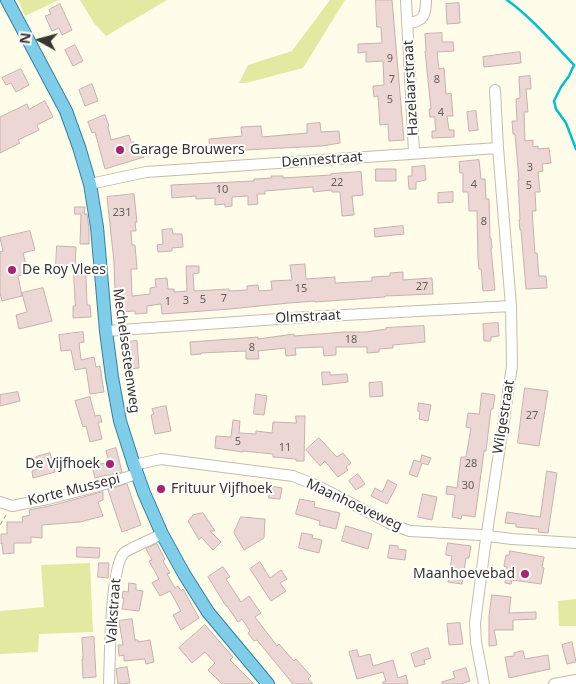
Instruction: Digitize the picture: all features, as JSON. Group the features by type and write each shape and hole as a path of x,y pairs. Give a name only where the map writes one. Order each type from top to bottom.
{"main road":[{"name":"Mechelsesteenweg","path":"7,0 66,111 90,184 98,227 106,330 112,377 120,421 144,493 162,534 208,612 268,684"}],"street":[{"name":"Hazelaarstraat","path":"406,0 414,153"},
{"name":"Hazelaarstraat","path":"407,23 416,22 423,16 426,9 426,0"},
{"path":"495,90 498,148"},
{"name":"Dennestraat","path":"90,184 146,172 498,148"},
{"name":"Wilgestraat","path":"484,684 476,642 475,623 512,366 511,306 498,148"},
{"name":"Olmstraat","path":"106,330 511,306"},
{"name":"Maanhoeveweg","path":"135,469 161,458 293,476 318,486 391,524 410,531 576,543"},
{"name":"Korte Mussepi","path":"0,502 12,506 61,496 95,487 135,469"},
{"name":"Valkstraat","path":"109,684 113,593 118,563 124,552 162,534"},
{"path":"554,684 576,680"}],"path":[{"name":"Korte Mussepi","path":"0,525 12,506"}],"green space":[{"path":"18,0 59,0 25,16"},
{"path":"80,0 167,0 106,36 94,23"},
{"path":"330,0 345,0 303,68 246,83 239,83 248,65 292,51"},
{"path":"90,563 93,632 39,634 38,652 0,654 0,611 44,607 41,565"},
{"path":"576,599 576,626 559,626 558,601"}],"building":[{"path":"376,0 392,0 404,140 389,141 388,124 380,125 378,96 374,97 373,86 384,85 383,61 366,62 366,52 358,53 358,44 382,43 381,27 377,27"},
{"path":"459,3 460,23 447,24 446,4"},
{"path":"60,4 72,30 62,35 59,28 52,31 45,16 51,14 49,10"},
{"path":"442,33 442,42 453,42 454,51 437,52 439,69 444,68 446,94 451,93 453,116 447,116 449,130 454,130 454,137 432,138 432,131 436,131 435,117 430,117 429,109 431,109 425,34"},
{"path":"75,45 83,61 73,66 65,50"},
{"path":"520,52 521,63 484,67 483,57"},
{"path":"21,69 29,85 16,92 11,83 6,85 2,78"},
{"path":"530,76 531,89 526,89 528,112 524,112 525,141 533,140 533,147 538,146 538,149 549,148 551,163 542,164 543,171 538,172 540,192 535,192 536,211 532,211 535,253 537,253 539,276 546,276 547,288 526,289 519,220 519,180 512,121 517,121 516,99 520,98 519,77"},
{"path":"92,84 98,101 85,106 79,90"},
{"path":"45,101 53,117 37,125 39,130 18,140 20,143 0,153 0,117 27,104 29,109"},
{"path":"476,111 478,130 469,131 467,112"},
{"name":"Garage Brouwers","path":"105,115 111,140 129,135 131,142 135,142 144,157 105,169 95,132 92,133 88,122"},
{"path":"320,123 321,132 339,131 340,143 210,154 209,139 242,136 241,127 261,126 262,137 307,133 307,124"},
{"path":"479,160 481,179 485,179 486,199 489,199 490,238 495,290 483,291 478,258 477,211 469,211 468,192 463,192 463,173 460,173 459,162"},
{"path":"425,166 426,180 416,182 416,189 409,189 408,176 412,176 412,167"},
{"path":"376,169 396,169 396,181 376,181"},
{"path":"361,172 363,195 352,196 354,215 342,216 340,192 332,192 332,190 313,192 313,187 265,191 265,194 257,194 258,204 248,205 248,196 232,197 232,206 225,207 225,204 215,205 215,198 196,199 196,196 172,198 171,185 254,181 254,179 272,178 271,176 283,176 283,178"},
{"path":"453,192 453,202 438,203 438,193"},
{"path":"134,194 137,222 135,222 136,231 131,231 132,245 135,245 137,269 131,269 132,296 150,294 150,288 156,287 155,279 167,278 168,289 174,289 174,292 187,291 186,266 199,266 199,273 193,274 194,291 247,290 247,286 258,285 259,291 272,290 271,281 292,280 290,265 305,264 306,279 335,277 335,283 372,281 372,277 390,276 390,273 403,272 403,280 432,278 433,294 315,301 162,314 161,304 147,306 147,313 135,314 135,311 117,312 107,197"},
{"path":"75,207 85,207 84,214 87,214 89,244 80,244 81,214 75,214"},
{"path":"403,226 404,234 375,237 374,229"},
{"path":"172,229 173,234 182,234 183,247 172,248 172,251 158,252 157,245 163,244 162,230"},
{"path":"30,231 35,250 23,253 28,273 18,276 22,296 2,301 0,293 0,252 3,251 0,238"},
{"path":"57,246 76,247 75,267 56,266"},
{"path":"74,275 86,275 87,305 90,305 91,317 73,318 73,306 75,306"},
{"path":"43,288 52,321 19,329 16,315 27,312 22,293"},
{"path":"498,323 499,336 491,337 491,341 484,341 483,324"},
{"path":"424,326 425,342 393,345 393,348 379,349 379,352 367,353 367,347 336,347 336,355 324,356 323,347 295,348 296,355 286,356 285,348 258,351 259,359 246,359 246,351 191,355 190,342 258,337 258,339 294,334 294,336 366,332 386,328"},
{"path":"83,332 84,342 79,343 81,360 94,357 96,367 100,366 104,392 90,394 86,368 75,370 71,350 61,351 59,335"},
{"path":"137,341 139,368 128,369 124,342"},
{"path":"322,372 330,372 330,375 347,374 348,382 323,385"},
{"path":"382,382 383,396 370,397 369,383"},
{"path":"525,388 548,391 539,446 518,443"},
{"path":"18,392 20,401 0,406 0,395"},
{"path":"482,393 495,395 493,409 491,409 486,451 484,451 475,517 462,515 461,519 452,517 455,495 446,494 447,486 457,488 461,457 466,457 471,428 466,427 468,413 479,414"},
{"path":"256,394 267,396 264,415 254,414"},
{"path":"90,397 95,416 100,415 102,422 98,422 102,439 90,442 86,426 83,427 75,401"},
{"path":"419,403 431,405 428,421 419,419"},
{"path":"166,406 171,431 155,434 151,415 154,414 152,409"},
{"path":"296,416 305,416 304,461 273,457 273,454 215,448 216,436 231,437 233,420 240,421 239,433 256,434 256,431 272,433 273,422 296,423"},
{"path":"319,438 337,457 343,453 351,463 346,467 348,470 338,477 325,461 320,466 306,450"},
{"name":"De Vijfhoek","path":"116,448 122,472 95,478 92,466 109,462 106,451"},
{"path":"50,453 55,472 33,478 32,471 38,469 36,457"},
{"path":"422,455 431,458 428,465 422,463 417,477 409,474 414,460 420,462"},
{"path":"547,471 557,473 548,533 538,532 539,529 516,527 516,524 505,523 507,512 540,517"},
{"path":"358,474 365,484 356,490 349,481"},
{"path":"388,480 397,485 387,504 371,496 375,488 382,492"},
{"path":"127,484 141,525 122,532 108,490"},
{"path":"271,486 282,488 280,499 269,498"},
{"path":"103,492 103,500 98,502 103,516 80,522 42,525 42,538 31,537 31,543 14,543 14,553 3,554 1,534 7,534 7,522 23,522 22,517 30,515 29,510"},
{"path":"423,494 437,497 432,520 418,517"},
{"path":"300,499 315,502 314,507 340,513 336,529 319,525 320,521 296,514"},
{"path":"203,513 215,531 210,531 221,542 213,550 201,537 199,540 188,521 193,515"},
{"path":"241,517 265,519 264,538 244,550 234,533"},
{"path":"346,526 372,534 368,549 342,541"},
{"path":"302,533 313,535 312,538 322,540 319,553 299,548"},
{"path":"448,543 471,546 469,558 466,558 462,584 448,582 452,556 446,555"},
{"path":"157,544 170,573 167,574 175,588 178,586 181,591 183,589 199,618 181,630 173,615 181,611 170,591 160,596 152,583 159,579 149,561 152,560 146,549"},
{"path":"390,545 406,550 405,560 388,558"},
{"path":"77,547 100,548 99,558 77,557"},
{"name":"Maanhoevebad","path":"510,551 544,557 541,584 512,580 511,584 505,583 507,567 504,566 506,555 509,555"},
{"path":"260,562 270,578 281,570 287,579 280,583 286,591 271,601 250,569"},
{"path":"99,563 109,563 108,578 98,577"},
{"path":"223,567 230,577 226,579 241,602 249,596 261,613 255,617 277,646 279,644 294,661 296,659 311,676 308,679 313,684 293,684 257,640 254,641 242,619 238,622 208,577"},
{"path":"129,583 136,584 136,590 143,591 139,611 122,609 123,591 128,592"},
{"path":"492,595 511,597 509,613 536,612 536,619 513,620 513,630 494,630 497,645 489,646 489,617"},
{"path":"132,619 135,640 138,640 138,642 150,640 154,662 146,664 145,659 124,661 124,655 119,656 118,645 123,645 119,621"},
{"path":"460,623 463,644 449,645 447,624"},
{"path":"205,625 233,657 230,660 254,684 222,684 208,670 215,663 205,652 192,663 179,648"},
{"path":"94,637 96,677 83,678 82,638"},
{"path":"572,642 576,662 567,664 562,645"},
{"path":"428,648 431,658 424,660 425,664 415,667 411,654"},
{"path":"357,650 359,657 370,654 373,666 393,660 398,678 406,675 408,684 383,684 386,681 383,672 357,679 349,652"},
{"path":"523,651 525,659 548,655 550,669 509,678 505,657 514,656 514,653"},
{"path":"127,667 130,683 118,684 116,669"},
{"path":"466,668 470,681 461,684 442,684 442,682 455,678 453,672"}],"waterway":[{"path":"507,0 534,23 574,65 554,101 556,109 566,123 576,149"}],"place":[{"name":"Garage Brouwers","path":"120,150"},
{"name":"De Roy Vlees","path":"12,270"},
{"name":"De Vijfhoek","path":"110,464"},
{"name":"Frituur Vijfhoek","path":"161,489"},
{"name":"Maanhoevebad","path":"525,574"}]}
